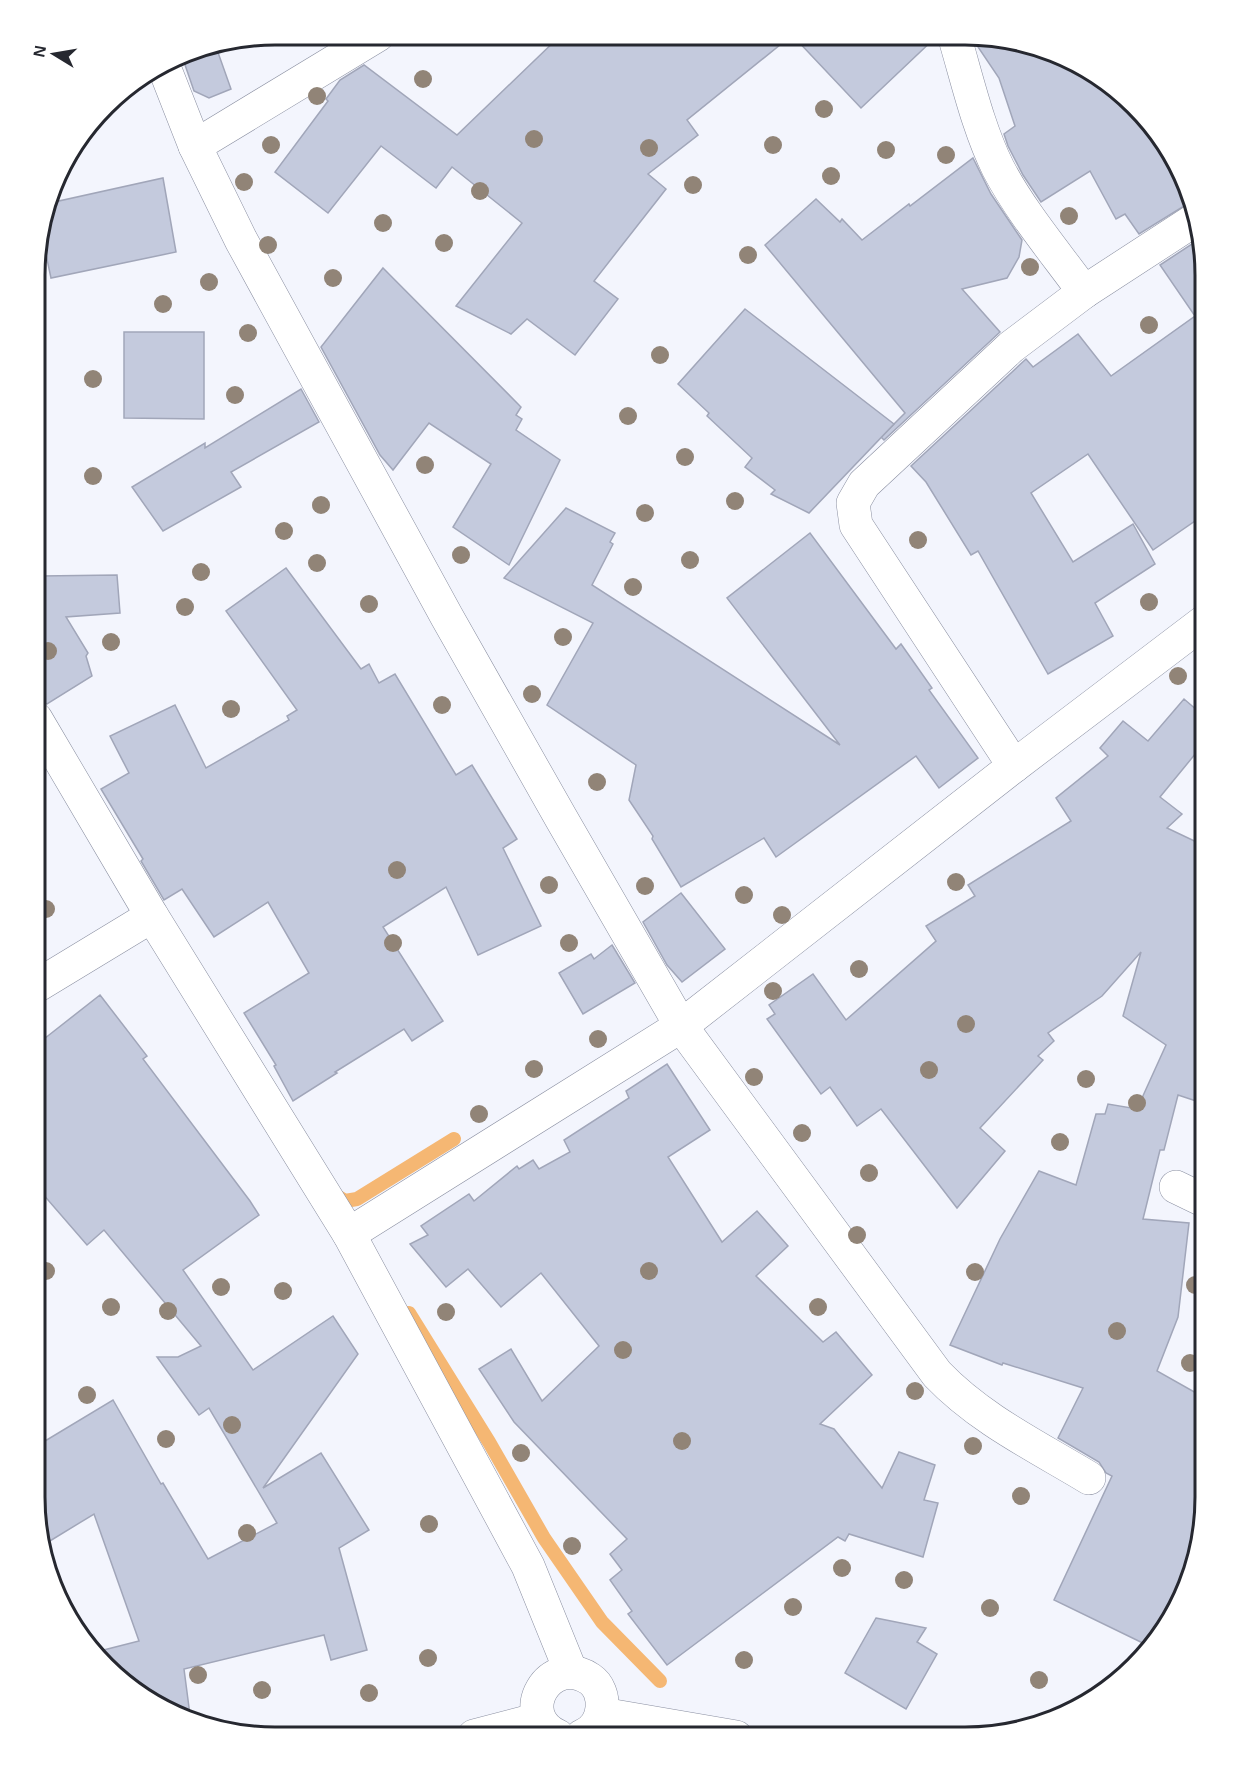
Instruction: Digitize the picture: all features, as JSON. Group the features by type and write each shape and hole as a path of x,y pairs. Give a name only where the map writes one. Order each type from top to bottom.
{"street":[{"path":"195,146 362,45"},
{"path":"957,45 984,133 998,167 1020,204 1084,292"},
{"path":"166,73 195,146 241,240 447,617 681,1026 937,1374 957,1395 977,1411 1089,1478"},
{"path":"1014,766 856,525 853,503 864,484 1011,347 1084,292 1189,223"},
{"path":"349,1234 681,1026 1014,766 1195,629"},
{"path":"45,734 152,916 349,1234 528,1566 571,1672"},
{"path":"45,981 152,916"},
{"path":"1176,1187 1195,1196"},
{"path":"547,1727 536,1708 542,1688 559,1674 571,1672 592,1681 600,1690 603,1702 592,1725 616,1727"}],"building":[{"path":"551,45 780,45 687,120 698,135 648,174 666,189 594,281 618,299 575,355 527,319 511,334 456,306 522,223 452,167 436,188 381,146 328,213 275,172 328,101 326,99 340,80 364,65 457,135"},
{"path":"802,45 928,45 861,108"},
{"path":"977,45 1010,49 1039,57 1093,84 1128,112 1156,147 1171,173 1184,206 1139,234 1125,214 1116,219 1090,171 1041,202 1023,175 1008,146 1004,134 1015,126 999,78"},
{"path":"218,52 231,89 209,98 194,91 185,64"},
{"path":"973,158 991,194 1022,240 1019,257 1007,278 962,289 1000,332 884,440 881,437 905,413 765,245 816,199 840,222 842,219 862,240"},
{"path":"163,178 176,252 51,278 46,254 49,230 57,201"},
{"path":"1193,243 1195,316 1160,265"},
{"path":"383,268 521,407 516,415 522,419 516,430 560,460 509,565 453,527 491,464 429,423 393,470 380,455 321,347"},
{"path":"745,309 894,424 809,513 771,494 775,490 745,467 752,458 707,416 709,413 678,384"},
{"path":"1195,316 1195,521 1153,550 1088,454 1031,493 1073,562 1133,524 1155,564 1095,603 1113,636 1048,674 978,551 971,555 926,482 911,466 1026,359 1033,367 1078,334 1111,376"},
{"path":"124,332 204,332 204,419 124,418"},
{"path":"301,389 319,422 231,472 241,487 163,531 132,487 205,443 205,448"},
{"path":"566,508 615,533 610,542 613,544 592,585 840,745 727,598 810,533 896,649 901,644 932,688 929,690 978,758 939,788 916,756 776,857 764,838 681,887 652,839 653,836 629,800 636,765 547,705 593,623 504,578"},
{"path":"286,568 361,669 369,664 379,683 395,674 456,775 472,765 517,839 503,848 541,926 478,955 446,887 383,927 443,1021 412,1041 404,1029 293,1101 274,1066 276,1065 244,1013 309,973 268,902 214,937 182,889 164,900 141,861 143,859 101,789 129,773 110,736 175,705 206,768 289,720 287,716 297,710 226,611"},
{"path":"117,575 120,613 66,617 88,653 86,656 92,676 45,703 45,576"},
{"path":"1184,699 1195,708 1195,754 1160,797 1182,814 1167,828 1195,841 1195,1101 1178,1095 1164,1150 1160,1150 1143,1219 1189,1223 1178,1317 1157,1371 1195,1392 1195,1512 1191,1542 1183,1571 1164,1612 1143,1643 1054,1600 1112,1476 1106,1473 1099,1462 1058,1438 1083,1388 1003,1363 1002,1365 950,1345 1000,1239 1039,1171 1076,1185 1096,1114 1105,1114 1108,1104 1137,1109 1166,1045 1123,1016 1141,952 1102,996 1048,1033 1054,1041 1038,1056 1043,1060 980,1128 1005,1151 957,1208 881,1109 857,1126 830,1087 821,1094 767,1019 775,1014 769,1005 813,974 846,1020 936,941 926,926 975,896 968,885 1071,821 1056,798 1108,756 1100,748 1123,721 1148,741"},
{"path":"681,893 725,949 682,982 667,965 643,922"},
{"path":"612,945 635,983 583,1014 559,973 591,954 594,959"},
{"path":"100,995 147,1056 143,1059 259,1215 183,1270 253,1370 333,1316 358,1354 263,1488 321,1453 369,1530 339,1548 367,1650 331,1660 324,1635 184,1669 189,1710 147,1688 123,1670 103,1650 139,1641 94,1514 49,1542 45,1512 45,1441 113,1400 161,1484 163,1483 208,1559 277,1523 209,1408 199,1415 157,1357 178,1357 201,1346 104,1230 87,1245 45,1197 45,1038"},
{"path":"667,1064 710,1130 668,1157 722,1242 757,1211 788,1246 756,1276 823,1342 836,1332 872,1375 820,1424 834,1429 882,1488 899,1452 935,1465 924,1500 938,1503 923,1557 849,1534 845,1541 838,1537 667,1665 628,1614 632,1611 610,1580 622,1570 610,1554 627,1539 514,1422 479,1369 511,1349 542,1401 599,1346 541,1273 501,1307 468,1269 446,1287 410,1244 428,1235 421,1226 469,1194 474,1201 517,1166 519,1169 533,1160 539,1169 570,1152 564,1140 629,1098 626,1091"},
{"path":"876,1618 926,1628 917,1642 937,1654 906,1709 845,1673"}],"waterway":[{"path":"332,1193 345,1201 357,1199 454,1139"},
{"path":"409,1313 489,1442 544,1538 602,1622 660,1681"}]}
